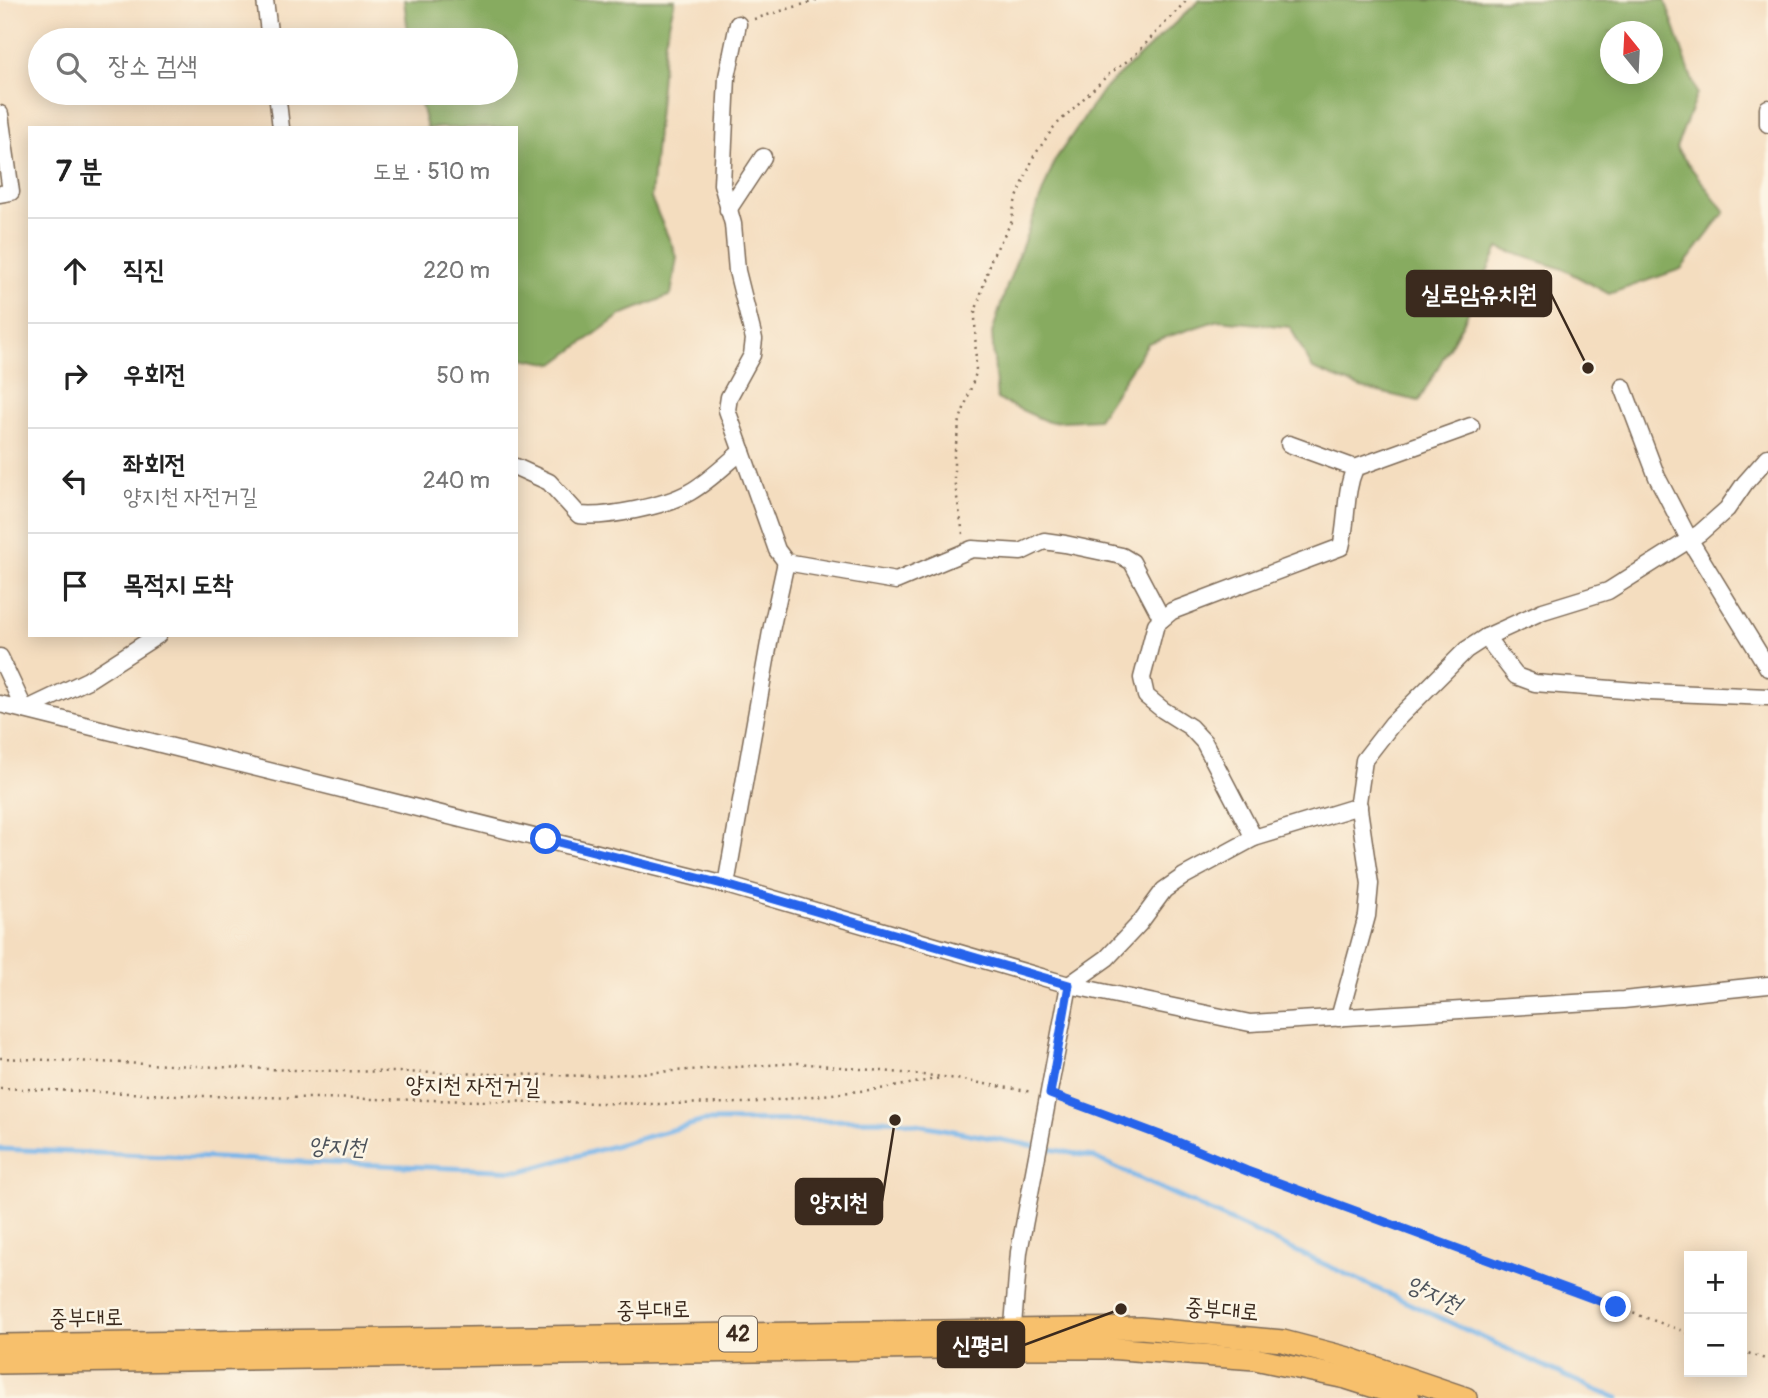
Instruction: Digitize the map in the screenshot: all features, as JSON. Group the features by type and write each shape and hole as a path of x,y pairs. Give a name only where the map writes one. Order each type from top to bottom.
{"main road":[{"name":"중부대로","path":"0,1363 940,1348 1140,1328 1283,1341 1348,1358 1466,1398"},
{"name":"중부대로","path":"0,1345 1012,1341 1255,1359 1346,1378 1409,1398"}],"street":[{"path":"265,0 268,28"},
{"path":"738,24 727,77 722,184 733,224 737,271 754,339 752,355 729,397 727,410 777,550 786,562 896,581 972,549 1021,552 1044,541 1122,556 1132,562 1162,619"},
{"path":"278,105 281,126"},
{"path":"1768,108 1768,124"},
{"path":"0,114 11,192 0,194"},
{"path":"728,210 764,157"},
{"path":"1623,387 1657,477 1689,540 1768,668"},
{"path":"1289,444 1355,468 1471,426"},
{"path":"518,468 549,482 579,515 598,517 657,504 690,493 742,451"},
{"path":"1339,1018 1367,916 1370,884 1359,806 1364,760 1392,724 1466,650 1486,637 1543,611 1608,591 1689,540 1727,509 1768,457"},
{"path":"1254,838 1204,742 1190,727 1146,696 1142,678 1156,624 1172,611 1341,547 1347,527 1348,483 1355,468"},
{"path":"726,885 786,562"},
{"path":"25,710 88,680 155,637"},
{"path":"1486,637 1516,676 1535,683 1649,692 1768,697"},
{"path":"0,657 25,710"},
{"path":"0,704 726,885 1069,985 1250,1023 1623,1000 1768,985"},
{"path":"1012,1341 1019,1252 1069,985 1107,958 1139,925 1164,890 1184,876 1254,838 1359,806"}],"path":[{"path":"738,24 818,0"},
{"path":"966,551 954,479 954,456 960,419 976,373 975,313 992,257 1012,221 1021,187 1041,142 1110,73 1133,57 1187,0"},
{"path":"0,1058 293,1070 594,1076 799,1063 944,1077 1049,1101 1684,1331"},
{"name":"양지천 자전거길","path":"0,1088 215,1096 641,1104 748,1103 888,1088 944,1077"},
{"path":"1747,1353 1768,1360"}],"green space":[{"path":"404,0 675,0 665,40 651,198 677,257 671,295 621,315 554,364 518,357 518,126 426,126 421,105 518,105 518,28 408,28"},
{"path":"1200,0 1665,0 1697,94 1676,148 1725,212 1681,269 1609,294 1563,269 1498,248 1464,321 1419,401 1361,388 1313,369 1290,327 1218,320 1148,343 1098,419 1048,422 997,399 992,333 1055,160 1103,90"}],"waterway":[{"name":"양지천","path":"0,1149 522,1171 704,1121 895,1120 1093,1157 1618,1398"}],"place":[{"name":"실로암유치원","path":"1588,368"},
{"name":"양지천","path":"895,1120"},
{"name":"신평리","path":"1121,1309"}],"route":[{"path":"546,839 726,885 1069,985 1050,1094 1247,1171 1616,1307"}]}
